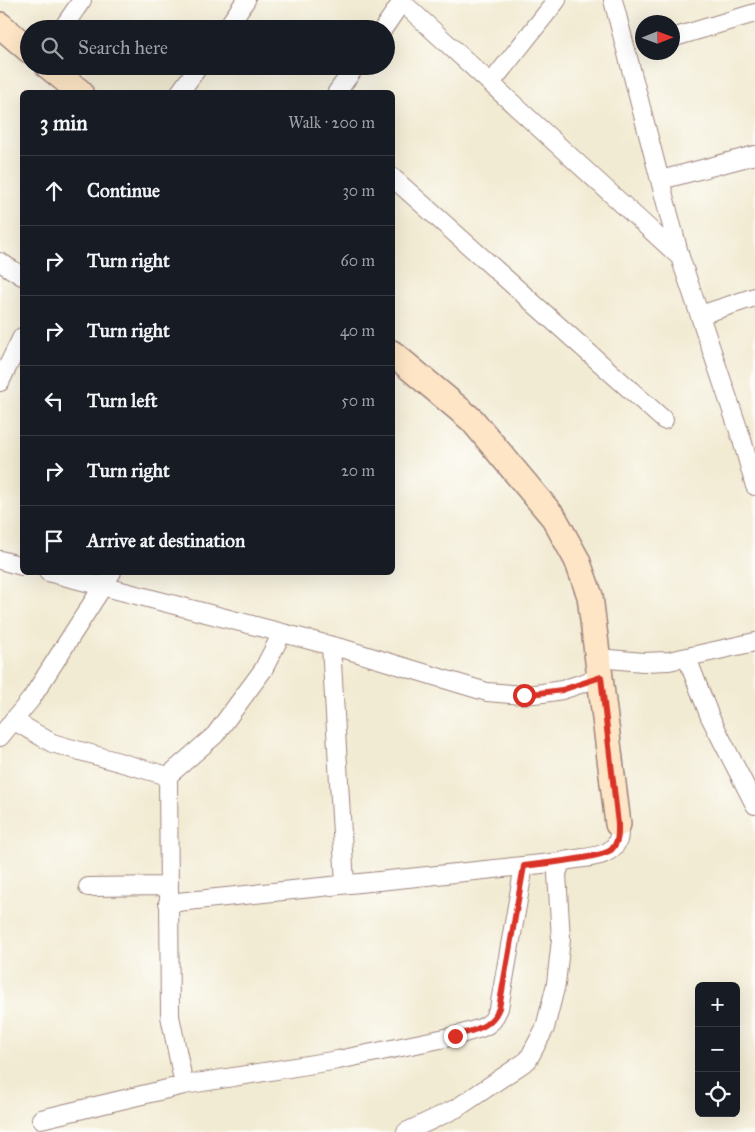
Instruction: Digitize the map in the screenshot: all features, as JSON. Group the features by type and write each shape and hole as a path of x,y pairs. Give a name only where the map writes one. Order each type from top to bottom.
{"street":[{"path":"68,20 82,0"},
{"path":"232,20 246,0"},
{"path":"491,83 557,0"},
{"path":"613,0 634,50 661,180 680,256 700,314 748,438 755,486"},
{"path":"389,20 402,1 680,256"},
{"path":"680,36 755,13"},
{"path":"0,25 20,42"},
{"path":"59,75 78,90"},
{"path":"181,90 192,75"},
{"path":"338,90 349,75"},
{"path":"661,180 755,155"},
{"path":"395,180 664,420"},
{"path":"0,262 20,275"},
{"path":"700,314 755,297"},
{"path":"0,382 20,341"},
{"path":"88,888 168,895 345,884 561,862 601,855 610,851 618,839 618,824 590,596 577,560 554,518 472,420 395,356"},
{"path":"0,560 20,565"},
{"path":"70,575 108,580 469,687 505,694 543,694 562,690 599,668 643,662 670,661 755,642"},
{"path":"0,737 31,699 108,580"},
{"path":"184,1084 170,1016 168,776 215,735 264,670 282,633"},
{"path":"331,646 345,884"},
{"path":"686,658 710,717 755,806"},
{"path":"13,720 52,743 168,776"},
{"path":"406,1132 457,1108 528,1060 545,1028 556,984 561,939 557,874 561,862"},
{"path":"42,1119 184,1084 338,1060 455,1036 487,1025 493,1020 499,1008 524,866"}],"route":[{"path":"455,1036 487,1025 493,1020 499,1008 524,866 601,855 610,851 618,839 618,824 601,677 562,690 524,695"}]}
